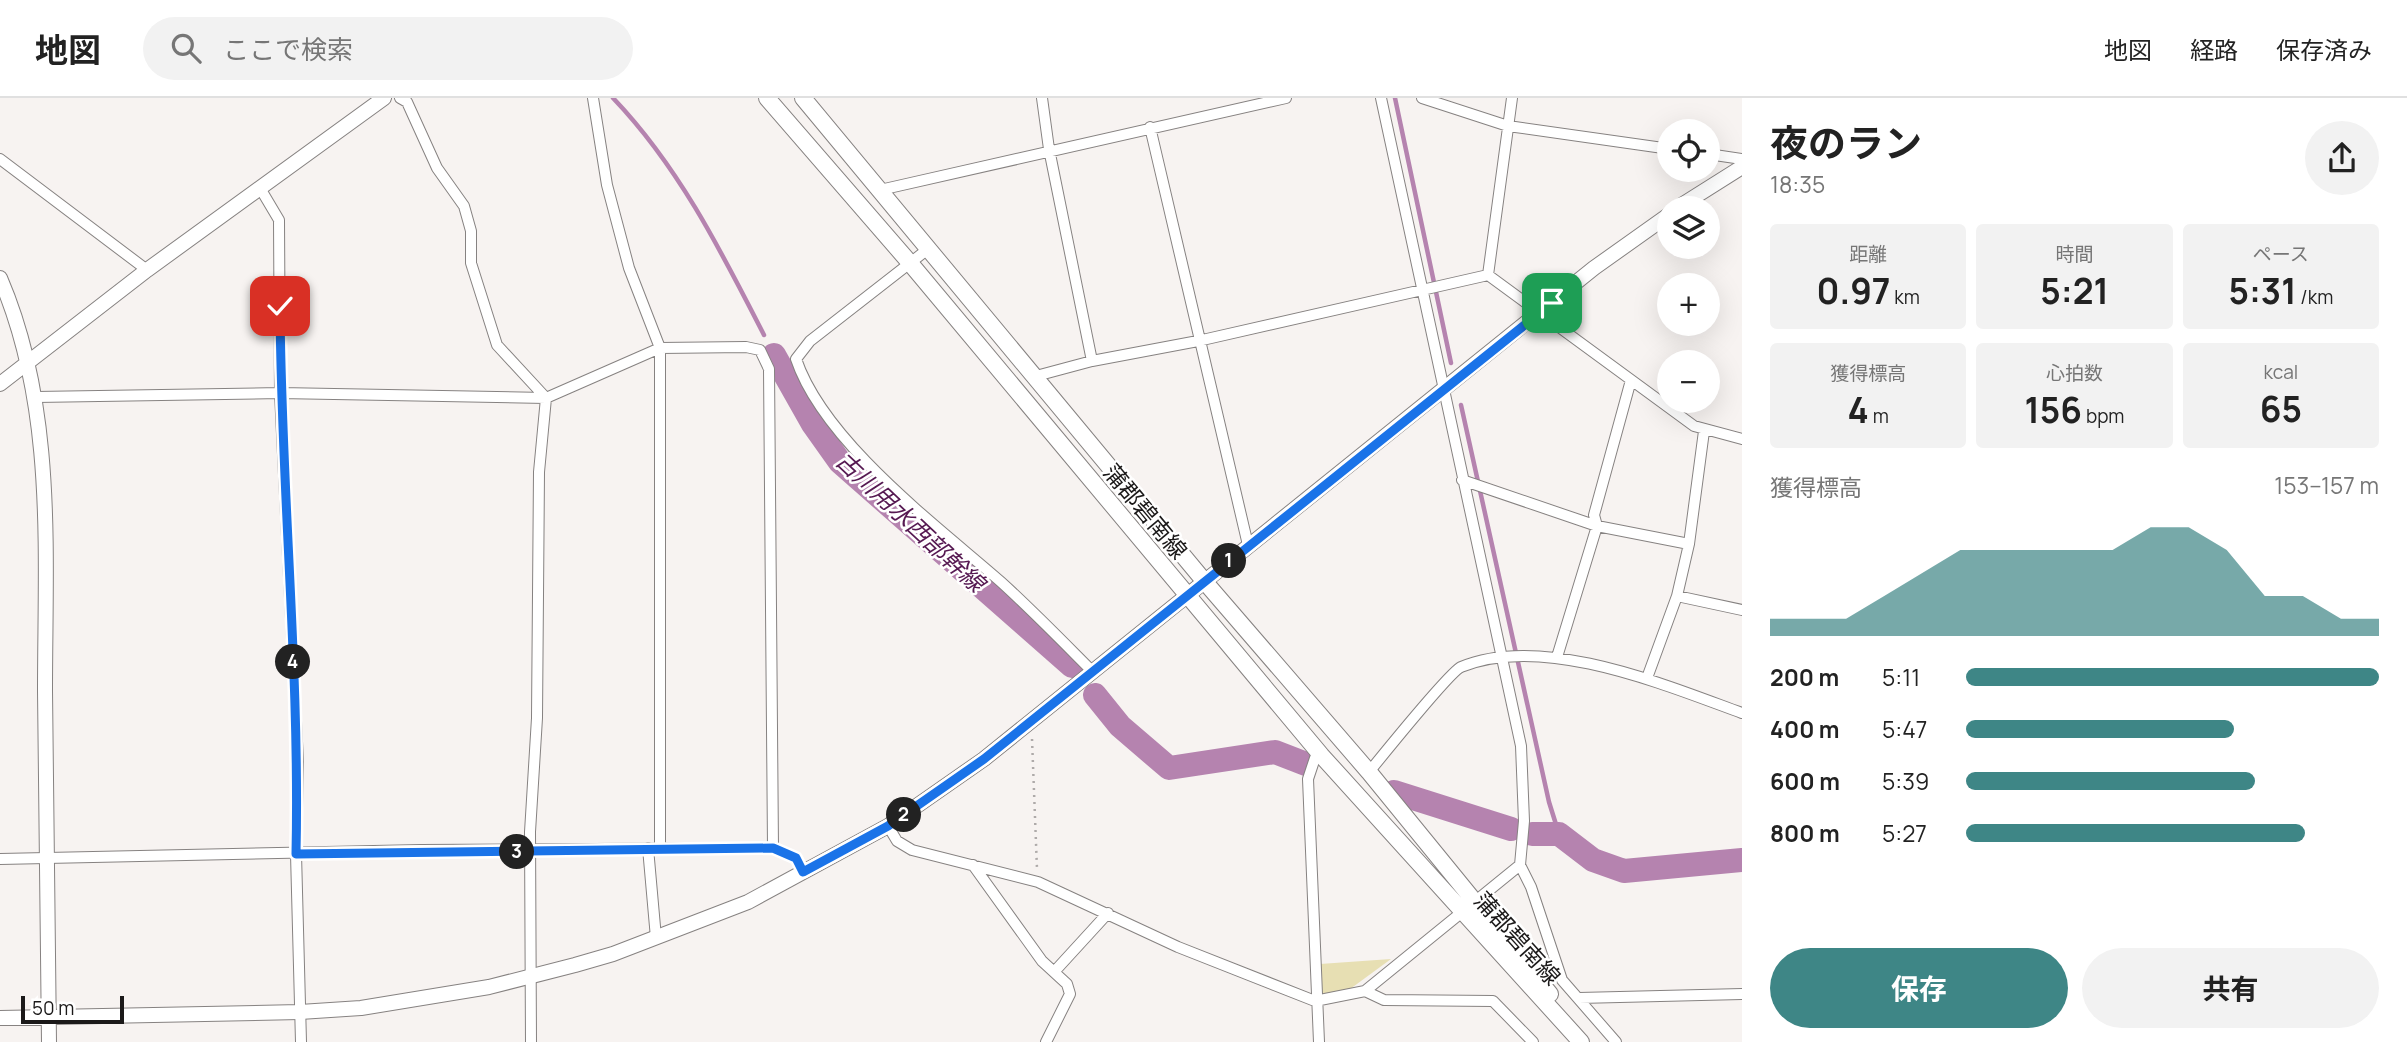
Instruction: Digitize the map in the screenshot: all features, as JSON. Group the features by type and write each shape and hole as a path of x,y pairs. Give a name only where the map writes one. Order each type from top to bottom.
{"main road":[{"name":"蒲郡碧南線","path":"767,98 910,262 1321,755 1469,907 1590,1042"},
{"name":"蒲郡碧南線","path":"803,98 1205,582 1369,772 1469,907 1581,1042"}],"street":[{"path":"0,384 148,270 384,98"},
{"path":"400,98 407,102 437,168 464,206 471,231 471,263 497,345 545,398 539,472 537,719 531,852 531,1042"},
{"path":"593,98 607,185 629,268 660,348 654,848 656,938"},
{"path":"1042,98 1049,149 1093,361"},
{"path":"880,190 1049,149 1286,98"},
{"path":"1381,98 1430,289 1443,391 1505,659 1521,746 1524,821 1520,865 1531,887 1562,980 1616,1042"},
{"path":"1422,98 1508,126 1657,147"},
{"path":"1488,275 1512,98"},
{"path":"1150,127 1198,341 1248,545"},
{"path":"1720,156 1742,159"},
{"path":"0,159 148,270"},
{"path":"1696,196 1742,167"},
{"path":"260,188 279,220 280,393 298,762 296,854 301,1042"},
{"path":"0,1018 300,1012 412,1001 532,976 612,954 748,902 888,826 1030,722 1594,268 1657,223"},
{"path":"928,249 810,341 796,359 803,381 865,462 1020,599 1093,672"},
{"path":"1036,376 1093,361 1198,341 1488,275"},
{"path":"1488,275 1704,431 1742,439"},
{"path":"0,278 29,362 36,397 45,505 49,1042"},
{"path":"36,397 280,393 545,398 660,348 746,347 760,350 769,369 773,848"},
{"path":"1558,657 1597,526 1594,515 1631,380"},
{"path":"1647,678 1677,596 1689,544 1704,431"},
{"path":"1465,482 1597,526 1689,544"},
{"path":"1677,596 1742,610"},
{"path":"1369,772 1459,667 1505,659 1558,657 1647,678 1742,713"},
{"path":"1319,1042 1315,1001 1308,779 1315,758 1321,755"},
{"path":"888,826 897,841 912,850 1038,882 1178,947 1315,1001 1365,991 1520,865"},
{"path":"0,859 773,848 796,858 803,872"},
{"path":"973,865 1042,961 1068,984 1070,994 1046,1042"},
{"path":"1054,972 1108,913"},
{"path":"1365,991 1384,1000 1493,1002 1533,1042"},
{"path":"1579,998 1742,994"}],"path":[{"path":"1030,722 1038,882"}],"shaded area":[{"path":"1391,959 1346,992 1320,995 1320,964"}],"waterway":[{"name":"古川用水西部幹線","path":"613,98 637,125 678,181 715,241 764,335"},
{"path":"1395,98 1451,363"},
{"name":"古川用水西部幹線","path":"774,355 813,424 840,462 1072,666"},
{"path":"1461,405 1549,802 1559,834"},
{"name":"古川用水西部幹線","path":"1095,695 1120,726 1169,768 1275,752 1306,764"},
{"name":"古川用水西部幹線","path":"1394,792 1511,829"},
{"name":"古川用水西部幹線","path":"1532,834 1559,834 1593,860 1624,871 1742,860"}],"route":[{"path":"280,306 280,393 298,762 296,854 421,850 531,852 773,848 796,858 803,872 888,826 984,759 1552,303"}]}
